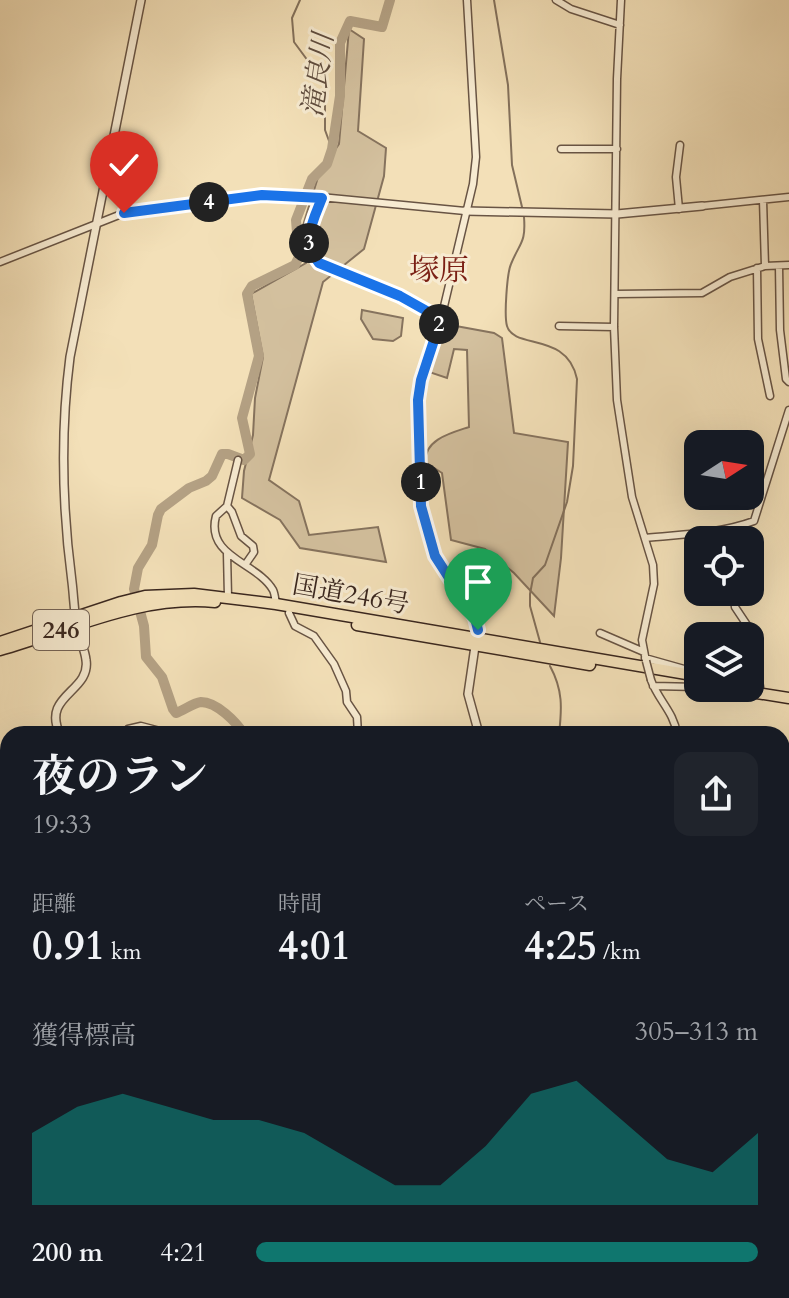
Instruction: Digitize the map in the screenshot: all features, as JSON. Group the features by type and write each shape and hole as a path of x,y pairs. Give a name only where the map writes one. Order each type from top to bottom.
{"highway":[{"name":"国道246号","path":"0,642 122,606 194,594 276,604 684,682"},
{"name":"国道246号","path":"146,601 210,601 684,673"},
{"name":"国道246号","path":"0,650 76,620"},
{"path":"764,688 789,692"},
{"path":"764,694 789,698"}],"street":[{"path":"57,726 57,708 87,668 76,620 62,492 62,429 70,357 141,0"},
{"path":"467,0 476,157 473,184 418,400 421,506 435,556 478,626 468,694 477,726"},
{"path":"556,0 571,9 620,25"},
{"path":"621,0 614,327 617,400 627,471 653,565 654,584 642,640 645,657 652,683 676,726"},
{"path":"679,209 676,177 680,145"},
{"path":"561,149 617,149"},
{"path":"0,262 124,213 262,195 298,195 465,211 617,214 789,197"},
{"path":"322,198 308,232 314,257 319,263 400,296 441,319"},
{"path":"763,200 758,339 770,396"},
{"path":"616,294 702,293 730,277 761,267 789,265"},
{"path":"779,266 780,330 786,379 789,382"},
{"path":"559,326 614,327"},
{"path":"739,526 754,521 789,410"},
{"path":"238,460 227,506 216,516 215,533 227,553 273,590 276,604"},
{"path":"227,506 241,536 253,546 254,552 245,565"},
{"path":"645,538 684,536"},
{"path":"227,553 228,597"},
{"path":"289,613 295,626 314,636 334,664 346,691 347,702 357,717 358,726"},
{"path":"600,633 645,657 684,670"},
{"path":"652,683 684,684"}],"shaded area":[{"path":"349,29 364,39 358,131 386,148 384,176 364,249 323,282 269,480 299,501 309,535 378,527 386,562 300,548 280,520 242,498 263,357 251,294 306,263 301,232 319,174 339,144"},
{"path":"362,310 403,318 401,336 393,341 373,339 361,319"},
{"path":"445,324 494,333 502,338 514,433 568,442 554,616 514,573 485,549 451,540 442,473 425,462 434,442 469,427 467,350 454,349 447,378 426,371"}],"waterway":[{"name":"滝良川","path":"300,0 292,18 294,42 325,84 325,130 332,149"},
{"name":"滝良川","path":"238,726 226,714 207,703 201,702 176,713 173,709 162,677 146,657 144,626 134,589 138,568 152,545 161,509 189,488 212,476 222,454 244,460 250,454 242,418 259,356 247,294 252,286 295,265 299,257 296,220 312,179 327,164 332,149 340,96 340,43 350,21 382,27 390,0"},
{"path":"494,0 508,85 512,165 522,207"},
{"path":"524,217 523,237 508,276 507,326 519,338 552,347 563,354 577,379 573,466 567,502 545,565 533,578 530,594 530,606 540,642"},
{"path":"550,666 560,699 560,726"}],"district":[{"name":"塚原","path":"439,270"}],"route":[{"path":"124,213 262,195 322,198 308,232 309,243 319,263 400,296 441,319 421,380 418,400 421,506 435,556 475,618 478,630"}]}
